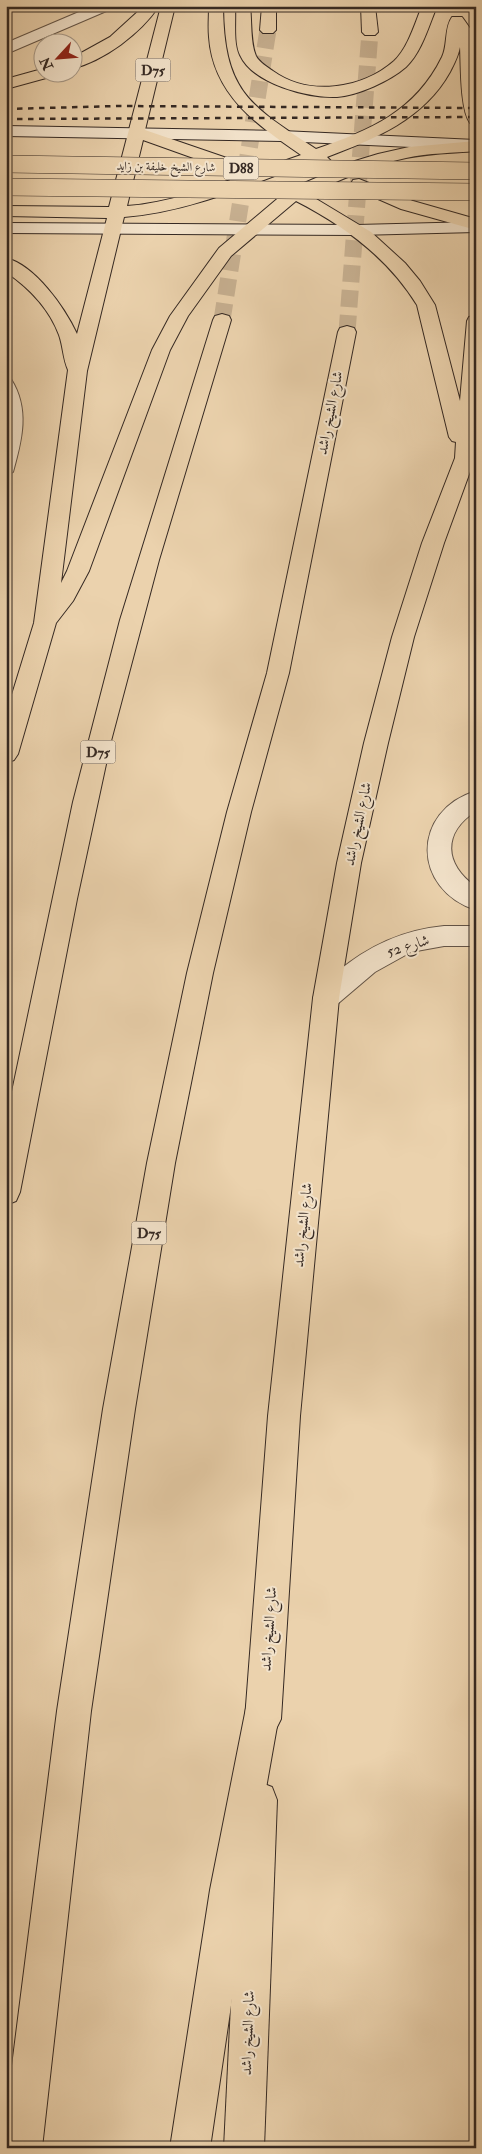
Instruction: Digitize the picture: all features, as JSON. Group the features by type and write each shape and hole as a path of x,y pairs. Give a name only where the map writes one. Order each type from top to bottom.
{"main road":[{"path":"6,49 106,6"},
{"path":"82,59 120,39 136,25 152,6"},
{"name":"D75","path":"6,754 13,704 44,623 77,371 168,6"},
{"path":"216,6 214,32 216,50 222,72 237,98 282,136 340,174 372,191 407,205 476,226"},
{"path":"242,6 246,46 248,55 254,64 285,83 311,90 338,92 371,83 401,63 414,43 430,6"},
{"path":"268,30 269,6"},
{"path":"368,6 370,32"},
{"path":"457,13 467,38 471,96 476,120"},
{"path":"6,228 115,220 149,209 198,198 360,139 391,123 415,105 434,86 451,55 457,13"},
{"path":"6,84 32,77"},
{"path":"6,131 282,136 476,146"},
{"path":"137,133 258,175 295,193 357,230 388,254 415,285 426,305 470,451"},
{"path":"44,623 65,596 78,571 161,350 179,316 225,252 295,193 361,165 401,154 476,146"},
{"name":"شارع الشيخ خليفة بن زايد","path":"6,164 476,171"},
{"name":"شارع الشيخ خليفة بن زايد","path":"6,187 476,192"},
{"path":"6,212 253,230 357,230 476,226"},
{"path":"6,263 31,281 50,301 64,323 73,346 77,371"},
{"name":"D75","path":"6,1192 85,802 149,556 222,320"},
{"name":"شارع الشيخ راشد","path":"244,2148 247,2048 265,1698 284,1416 326,998 349,863 376,743 403,637 433,543 470,451 476,320"},
{"name":"شارع الشيخ راشد","path":"22,2148 74,1711 119,1408 161,1163 200,972 239,812 278,672 346,332"},
{"path":"476,800 460,807 444,824 438,845 442,868 457,888 476,900"},
{"name":"شارع 52","path":"326,998 371,960 397,946 411,941 444,936 476,936"},
{"path":"190,2148 229,1890 265,1698"}],"lane":[{"path":"6,382 15,400 18,415 18,430 6,472"}],"tunnel":[{"path":"222,320 268,30"},
{"path":"347,332 370,32"}],"railway":[{"path":"6,109 119,106 476,108"},
{"path":"6,119 476,117"}]}
